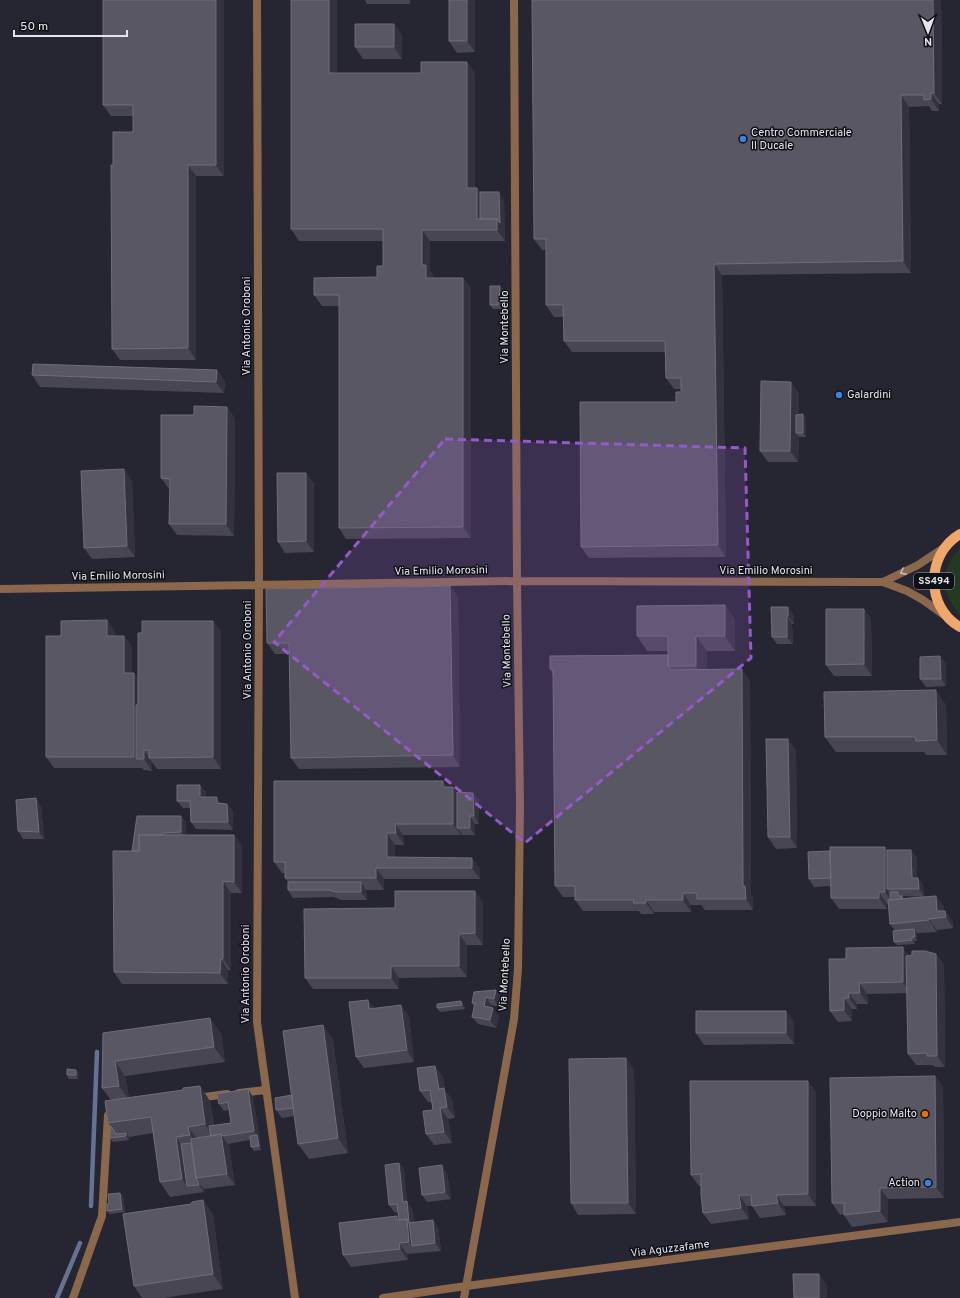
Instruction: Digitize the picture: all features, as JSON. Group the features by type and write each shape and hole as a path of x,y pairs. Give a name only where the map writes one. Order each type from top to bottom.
{"main road":[{"name":"SS494","path":"959,534 946,546 936,563 934,583 938,602 949,619 960,627"}],"street":[{"name":"Via Antonio Oroboni","path":"257,0 259,585 257,1022 295,1298"},
{"name":"Via Montebello","path":"464,1298 514,1018 518,969 520,804 517,581 514,0"},
{"name":"Via Emilio Morosini","path":"883,582 918,565 946,546"},
{"name":"Via Emilio Morosini","path":"0,589 517,581 883,582 918,597 949,619"},
{"path":"190,1099 266,1090"},
{"path":"73,1298 102,1216 108,1115 114,1108 122,1107"},
{"name":"Via Aguzzafame","path":"383,1298 960,1222"}],"highlighted area":[{"path":"445,439 745,448 751,658 525,843 274,642"}],"green space":[{"path":"960,549 960,615 949,599 945,582 948,565"}],"building":[{"path":"103,0 216,0 216,165 188,165 188,348 112,349 111,165 113,165 113,132 133,132 133,105 103,105"},
{"path":"291,0 329,0 329,73 421,73 421,62 467,62 467,188 477,188 477,219 497,219 497,230 422,230 422,265 426,265 426,278 463,278 463,527 339,528 339,295 314,295 314,278 377,277 377,266 383,266 383,229 291,229"},
{"path":"449,0 467,0 467,41 449,41"},
{"path":"532,0 933,0 934,93 931,93 931,99 924,100 924,95 901,95 903,261 714,264 718,545 581,547 580,402 676,402 676,392 681,392 681,378 666,378 665,341 564,341 563,305 546,305 546,239 534,239"},
{"path":"355,24 394,24 394,47 355,47"},
{"path":"480,192 499,192 500,223 497,219 480,219"},
{"path":"490,286 500,286 499,305 490,305"},
{"path":"33,364 217,370 216,382 32,375"},
{"path":"761,381 791,382 790,451 760,451"},
{"path":"194,406 227,407 226,524 169,524 170,479 161,478 161,415 194,415"},
{"path":"803,414 803,433 796,433 796,415"},
{"path":"124,469 127,546 84,548 81,471"},
{"path":"277,473 306,473 306,541 278,542"},
{"path":"450,586 453,755 291,758 289,643 267,643 266,589"},
{"path":"725,605 725,636 696,636 696,666 668,666 668,636 637,636 637,606"},
{"path":"771,607 788,607 787,637 772,637"},
{"path":"826,609 864,609 864,664 826,665"},
{"path":"107,620 107,636 124,636 124,673 134,673 134,757 46,757 46,636 61,636 61,621"},
{"path":"142,621 213,621 213,757 149,758 149,750 144,750 144,759 136,759 138,633 142,633"},
{"path":"668,655 668,666 671,670 742,669 743,886 745,886 746,899 697,899 697,893 683,893 683,900 646,900 646,903 633,903 634,900 575,900 575,886 555,886 553,669 550,669 550,656"},
{"path":"940,656 941,679 920,679 920,657"},
{"path":"936,690 937,740 916,741 915,737 825,737 824,692"},
{"path":"766,739 788,739 790,837 768,837"},
{"path":"274,781 443,781 443,787 453,787 453,824 395,824 396,833 387,833 387,857 472,858 472,868 376,868 376,878 285,878 285,862 274,862"},
{"path":"177,785 200,785 200,797 217,797 217,803 227,804 228,822 191,822 190,801 177,801"},
{"path":"457,792 473,793 474,816 470,816 470,828 457,828"},
{"path":"36,798 39,832 18,831 16,800"},
{"path":"137,816 181,816 181,832 162,833 162,835 139,835 139,851 132,851"},
{"path":"139,835 234,835 234,882 223,881 223,959 221,959 220,973 114,972 113,851 139,851"},
{"path":"830,847 885,847 885,892 879,892 879,898 831,898"},
{"path":"887,850 911,850 912,878 918,878 919,889 887,889"},
{"path":"830,851 831,878 809,879 808,852"},
{"path":"288,882 361,882 361,892 288,890"},
{"path":"395,891 475,891 475,933 459,934 459,966 391,966 391,978 305,978 304,909 395,908"},
{"path":"890,892 898,892 898,896 902,896 902,899 890,900"},
{"path":"936,896 937,911 945,911 946,917 890,924 888,900"},
{"path":"914,929 915,937 912,937 912,940 894,942 893,931"},
{"path":"903,947 903,982 859,983 860,993 849,993 849,998 844,998 844,1010 830,1011 829,959 846,959 846,948"},
{"path":"912,951 925,951 936,954 937,1056 927,1056 927,1053 908,1054 906,956 912,955"},
{"path":"496,990 494,999 486,997 484,1006 493,1008 490,1020 472,1017 475,1003 472,1003 474,992"},
{"path":"368,1000 369,1009 401,1005 407,1050 356,1057 349,1002"},
{"path":"461,1001 462,1005 437,1008 437,1004"},
{"path":"696,1011 786,1011 786,1033 696,1033"},
{"path":"210,1018 214,1047 115,1061 119,1086 102,1088 103,1033"},
{"path":"323,1025 338,1138 298,1144 283,1031"},
{"path":"626,1058 628,1203 571,1203 569,1059"},
{"path":"435,1066 439,1089 444,1088 447,1107 440,1108 444,1132 426,1134 423,1111 433,1110 430,1090 420,1091 417,1068"},
{"path":"67,1069 76,1070 76,1075 67,1075"},
{"path":"935,1076 936,1187 880,1188 880,1211 844,1215 844,1203 832,1203 830,1078"},
{"path":"690,1081 808,1081 808,1194 776,1195 778,1203 752,1206 751,1195 739,1195 741,1208 703,1213 701,1174 691,1175"},
{"path":"200,1086 205,1124 188,1127 190,1135 176,1137 182,1179 160,1182 151,1117 108,1123 105,1101 183,1090 183,1088"},
{"path":"248,1089 254,1131 223,1136 221,1134 211,1136 209,1126 231,1123 228,1102 219,1104 217,1094"},
{"path":"292,1095 293,1108 276,1110 275,1098"},
{"path":"111,1126 116,1134 126,1133 126,1136 110,1138"},
{"path":"221,1134 227,1174 196,1178 191,1139"},
{"path":"257,1135 259,1146 251,1147 250,1136"},
{"path":"191,1143 196,1178 199,1185 187,1186 181,1144"},
{"path":"399,1163 403,1202 407,1201 409,1223 407,1219 399,1220 397,1204 389,1205 385,1165"},
{"path":"442,1165 445,1192 422,1195 419,1168"},
{"path":"120,1193 122,1209 107,1211 107,1204 109,1204 108,1194"},
{"path":"203,1200 213,1274 134,1286 123,1214 191,1204 192,1202"},
{"path":"397,1216 397,1220 407,1219 409,1242 399,1243 400,1249 343,1255 339,1223"},
{"path":"433,1220 435,1243 412,1246 409,1223"},
{"path":"793,1274 819,1274 819,1298 794,1298"}],"waterway":[{"path":"91,1206 97,1052"},
{"path":"57,1298 80,1243"}],"place":[{"name":"Centro Commerciale Il Ducale","path":"743,139"},
{"name":"Galardini","path":"839,395"},
{"name":"Doppio Malto","path":"925,1114"},
{"name":"Action","path":"928,1183"}]}
